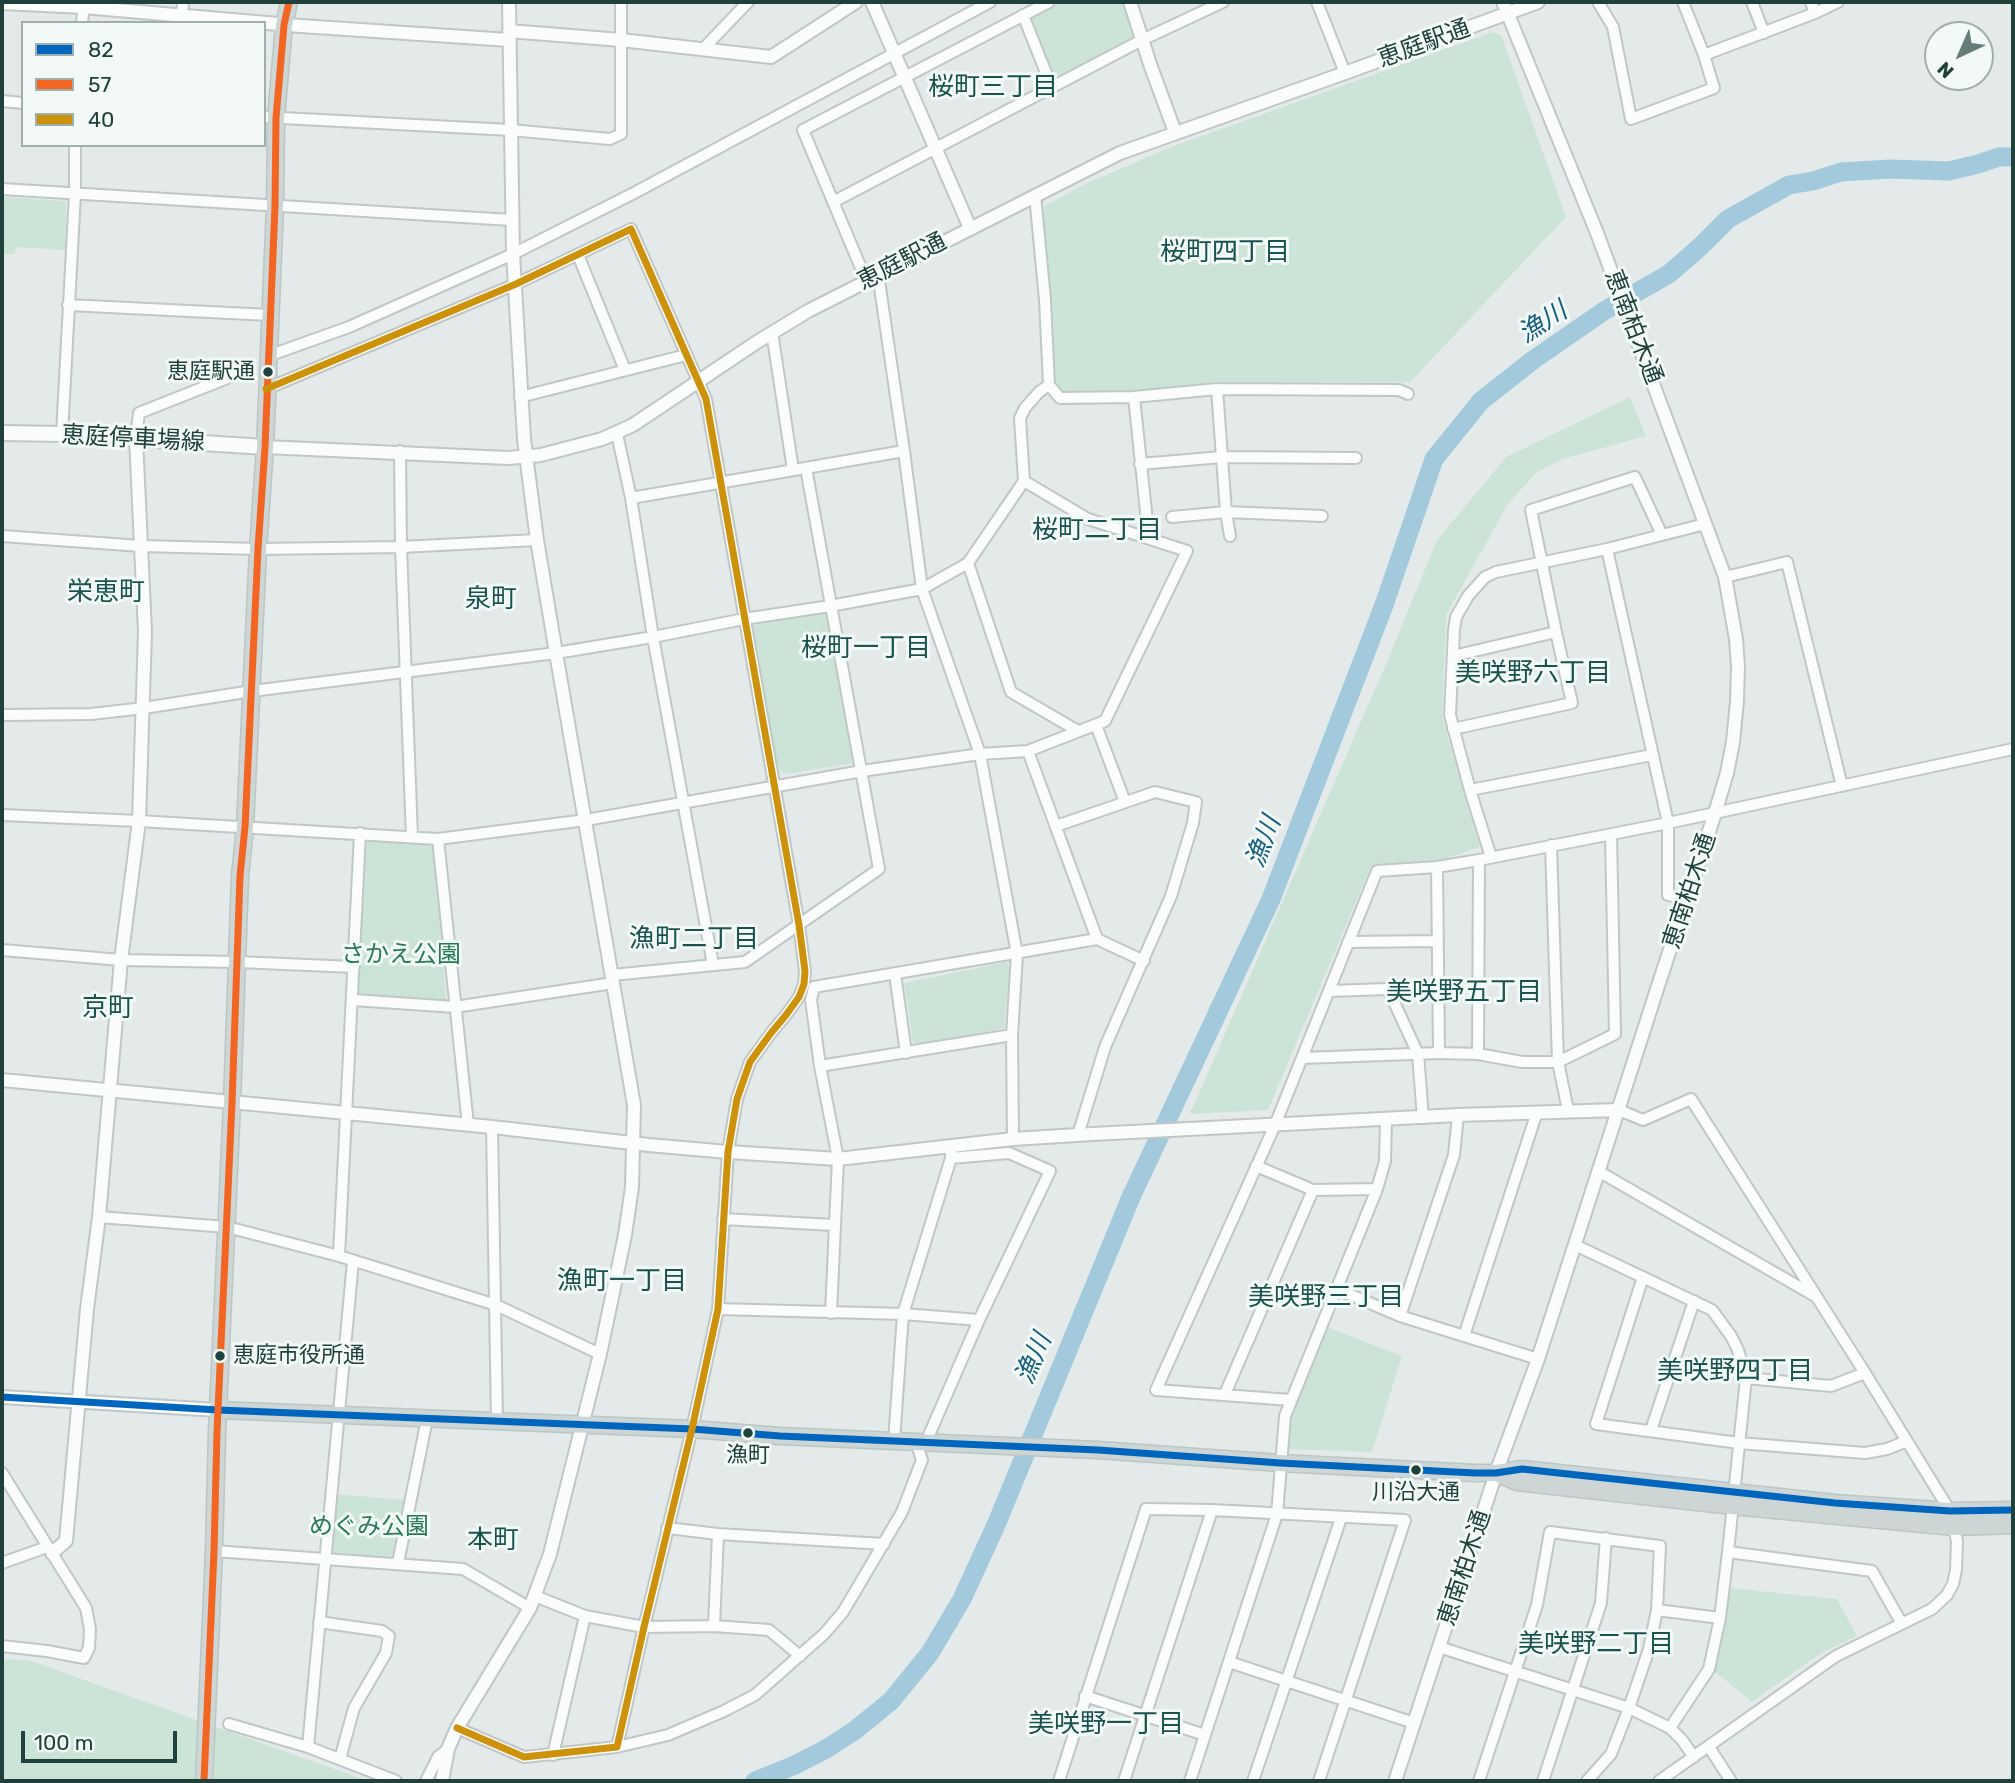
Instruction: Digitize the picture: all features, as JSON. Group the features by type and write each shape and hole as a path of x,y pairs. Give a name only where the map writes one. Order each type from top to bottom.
{"main road":[{"path":"204,1776 240,876 245,827 265,447 275,206 270,118 289,2"},
{"name":"恵庭停車場線","path":"2,432 265,447"},
{"path":"218,1410 692,1429 1496,1473 1517,1482 2013,1525"},
{"path":"1952,1519 2013,1510"}],"street":[{"path":"182,17 183,2"},
{"path":"442,1781 448,1749 457,1728 532,1602 550,1553 600,1354 625,1235 632,1187 634,1144 634,1105 537,540 526,457 520,397 513,254 509,2"},
{"path":"270,118 510,130 610,139 621,134 621,2"},
{"path":"703,49 748,2"},
{"path":"266,24 621,40 771,57 856,2"},
{"path":"872,2 970,228"},
{"path":"268,356 349,327 513,254 634,193 990,2"},
{"path":"1013,1139 1012,1035 1017,954 981,754 922,589 904,451 872,277 833,202 803,130 1049,2"},
{"path":"1130,2 1175,132"},
{"path":"833,202 1142,40 1223,2"},
{"path":"1317,2 1345,74"},
{"name":"恵庭駅通","path":"265,447 526,457 617,434 772,332 872,277 1119,153 1345,74 1505,8 1538,2"},
{"path":"1598,2 1613,27 1631,119 1714,88 1683,2"},
{"path":"1752,2 1763,33"},
{"path":"1811,2 1815,13"},
{"path":"1704,55 1838,2"},
{"path":"5,3 84,4 233,21"},
{"name":"恵南柏木通","path":"1395,1781 1496,1473 1538,1359 1715,813 1733,742 1737,689 1736,639 1725,577 1597,233 1505,8"},
{"path":"1023,15 1052,88"},
{"path":"2,102 21,103"},
{"path":"62,434 75,194 75,147"},
{"path":"2,189 512,220"},
{"path":"1035,195 1045,300 1049,385 1060,398 1134,397 1217,389 1399,390 1408,394"},
{"path":"266,389 516,284 631,229 706,399 799,925 804,984 786,1016 750,1062 737,1099 728,1153 718,1309 617,1747"},
{"path":"578,255 625,370"},
{"path":"68,305 270,315"},
{"path":"772,332 793,470"},
{"path":"520,397 686,355"},
{"path":"2,1563 49,1550 66,1541 78,1401 99,1217 121,960 139,821 145,632 136,438 139,413 235,375"},
{"path":"2,715 91,714 556,653 922,589 968,563 1024,481 1020,418 1039,392 1049,385"},
{"path":"1217,389 1230,536"},
{"path":"1134,397 1147,521"},
{"path":"617,434 631,498 653,637 713,965"},
{"path":"400,451 412,837"},
{"path":"631,498 904,451"},
{"path":"1140,464 1222,457 1356,458"},
{"path":"353,1000 456,1007 612,979 745,962 879,869 806,468"},
{"path":"1453,729 1572,703 1531,510 1635,477 1662,535"},
{"path":"2,816 139,821 438,839 586,820 862,771 981,754 1028,751 1105,721 1187,551 1088,519 1024,481"},
{"path":"1172,517 1226,512 1322,516"},
{"path":"1491,857 1450,715 1456,617 1468,596 1485,578 1496,572 1607,549 1705,524"},
{"path":"2,536 141,546 258,549 401,547 537,540"},
{"path":"1607,549 1668,823 1668,895 1688,899"},
{"path":"1725,577 1787,562 1842,786"},
{"path":"968,563 1011,692 1078,732"},
{"path":"1453,656 1556,632"},
{"path":"1096,725 1125,802"},
{"path":"1291,1400 1156,1390 1275,1125 1377,872 1479,860 1668,823 2013,749"},
{"path":"1028,751 1097,939"},
{"path":"1470,790 1652,755"},
{"path":"1056,826 1155,792 1196,803 1193,823 1171,896 1105,1047 1078,1135"},
{"path":"339,1256 360,833"},
{"path":"1301,1058 1439,1053 1478,1054 1522,1062 1558,1062 1615,1034 1611,834"},
{"path":"438,839 468,1125"},
{"path":"1551,845 1558,1062 1568,1110"},
{"path":"1478,1054 1479,860"},
{"path":"1437,867 1439,1053"},
{"path":"831,1312 838,1159 810,1000 814,987 1097,939 1144,961"},
{"path":"1348,942 1438,941"},
{"path":"2,950 121,960 355,967"},
{"path":"895,974 906,1053"},
{"path":"1329,991 1388,989 1418,1054 1423,1118"},
{"path":"820,1066 1012,1035"},
{"path":"2,1080 492,1127 728,1153 838,1159 951,1152 1009,1153 1050,1171 921,1442 922,1460 902,1511 843,1612 824,1634 755,1695 668,1735 617,1747 524,1757 457,1728"},
{"path":"951,1152 1013,1139 1458,1115 1619,1110 1643,1120 1691,1099 1865,1373 1952,1519 1957,1541 1956,1570 1947,1595 1932,1608 1836,1656 1659,1781"},
{"path":"1464,1336 1537,1112"},
{"path":"1400,1316 1454,1155 1458,1115"},
{"path":"1190,1781 1277,1514 1285,1416 1377,1189 1385,1161 1386,1120"},
{"path":"492,1127 497,1422"},
{"path":"894,1441 903,1314 951,1152"},
{"path":"1256,1166 1313,1190 1377,1189"},
{"path":"1598,1171 1817,1297"},
{"path":"1225,1395 1313,1190"},
{"path":"99,1217 227,1227 339,1256 496,1305 600,1354"},
{"path":"723,1219 834,1225"},
{"path":"1575,1245 1712,1310 1723,1323 1738,1350 1746,1378 1720,1618 1710,1668 1670,1728"},
{"path":"308,1747 354,1261"},
{"path":"1643,1277 1596,1424 1739,1443 1865,1454 1907,1441"},
{"path":"1337,1289 1400,1316 1538,1359"},
{"path":"1651,1430 1695,1301"},
{"path":"718,1309 903,1314 979,1320"},
{"path":"1746,1378 1831,1386 1865,1373"},
{"path":"2,1397 218,1410"},
{"path":"398,1563 427,1419"},
{"path":"2,1646 84,1658 89,1648 90,1629 86,1608 4,1481"},
{"path":"1059,1781 1146,1509 1405,1520 1318,1781"},
{"path":"1124,1781 1212,1510"},
{"path":"1253,1781 1340,1518"},
{"path":"667,1528 718,1534 884,1544"},
{"path":"1479,1781 1537,1605 1550,1532 1660,1546 1657,1610 1649,1649 1611,1754 1587,1781"},
{"path":"714,1626 718,1534"},
{"path":"1543,1781 1601,1603 1606,1538"},
{"path":"214,1551 463,1569 532,1602 585,1616 644,1627 714,1626 769,1629 800,1656"},
{"path":"1728,1552 1871,1571 1902,1624"},
{"path":"1657,1610 1720,1618"},
{"path":"553,1755 585,1616"},
{"path":"319,1622 382,1631 389,1636 386,1653 354,1708 340,1759"},
{"path":"1439,1647 1629,1708 1670,1728 1694,1757"},
{"path":"1228,1662 1414,1723"},
{"path":"1085,1696 1205,1735"},
{"path":"229,1724 308,1747 396,1781"},
{"path":"1709,1747 1731,1781"},
{"path":"426,1781 438,1757 448,1749"}],"green space":[{"path":"1060,2 1123,2 1135,34 1133,39 1054,78 1030,17"},
{"path":"1493,32 1501,35 1566,217 1410,382 1214,382 1136,394 1063,392 1055,383 1043,207 1083,185 1171,147"},
{"path":"2,197 66,201 66,250 16,247 15,254 2,254"},
{"path":"1630,397 1646,436 1559,460 1535,474 1508,504 1446,615 1442,717 1480,847 1442,860 1371,866 1268,1110 1190,1114 1389,657 1437,540 1506,457"},
{"path":"829,610 855,763 785,774 778,768 752,626"},
{"name":"さかえ公園","path":"369,840 435,845 446,1001 358,994 364,845"},
{"path":"1006,962 1010,967 1004,1028 918,1047 913,1041 904,983"},
{"path":"1327,1327 1402,1356 1372,1452 1287,1449 1284,1430"},
{"name":"めぐみ公園","path":"335,1494 405,1500 395,1557 331,1554"},
{"path":"1730,1588 1837,1599 1857,1636 1821,1653 1752,1702 1714,1671"},
{"path":"2,1659 28,1660 368,1781 2,1781"}],"waterway":[{"name":"漁川","path":"755,1781 826,1749 854,1731 891,1701 930,1653 962,1599 996,1525 1131,1197 1271,899 1384,605 1434,459 1481,401 1533,360 1604,311 1669,274 1728,219 1789,185 1841,172 1890,169 1949,171 1999,157 2013,157"}],"transit line":[{"name":"57","path":"204,1781 240,876 245,827 265,447 276,118 284,25 289,2"},
{"name":"40","path":"266,389 516,284 631,229 706,399 799,925 804,984 799,997 750,1062 737,1099 728,1152 718,1309 617,1747 524,1757 457,1728"},
{"name":"82","path":"2,1397 218,1410 692,1429 1475,1473 1522,1469 1835,1503 1950,1511 2013,1510"}],"place":[{"name":"恵庭駅通","path":"268,372"},
{"name":"恵庭市役所通","path":"220,1356"},
{"name":"漁町","path":"748,1433"},
{"name":"川沿大通","path":"1416,1470"}],"district":[{"name":"桜町三丁目","path":"993,87"},
{"name":"桜町四丁目","path":"1225,252"},
{"name":"桜町二丁目","path":"1097,530"},
{"name":"栄恵町","path":"106,592"},
{"name":"泉町","path":"491,599"},
{"name":"桜町一丁目","path":"866,648"},
{"name":"美咲野六丁目","path":"1533,673"},
{"name":"漁町二丁目","path":"694,939"},
{"name":"美咲野五丁目","path":"1464,992"},
{"name":"京町","path":"108,1008"},
{"name":"漁町一丁目","path":"622,1281"},
{"name":"美咲野三丁目","path":"1326,1297"},
{"name":"美咲野四丁目","path":"1735,1371"},
{"name":"本町","path":"493,1540"},
{"name":"美咲野二丁目","path":"1596,1644"},
{"name":"美咲野一丁目","path":"1106,1724"}]}
